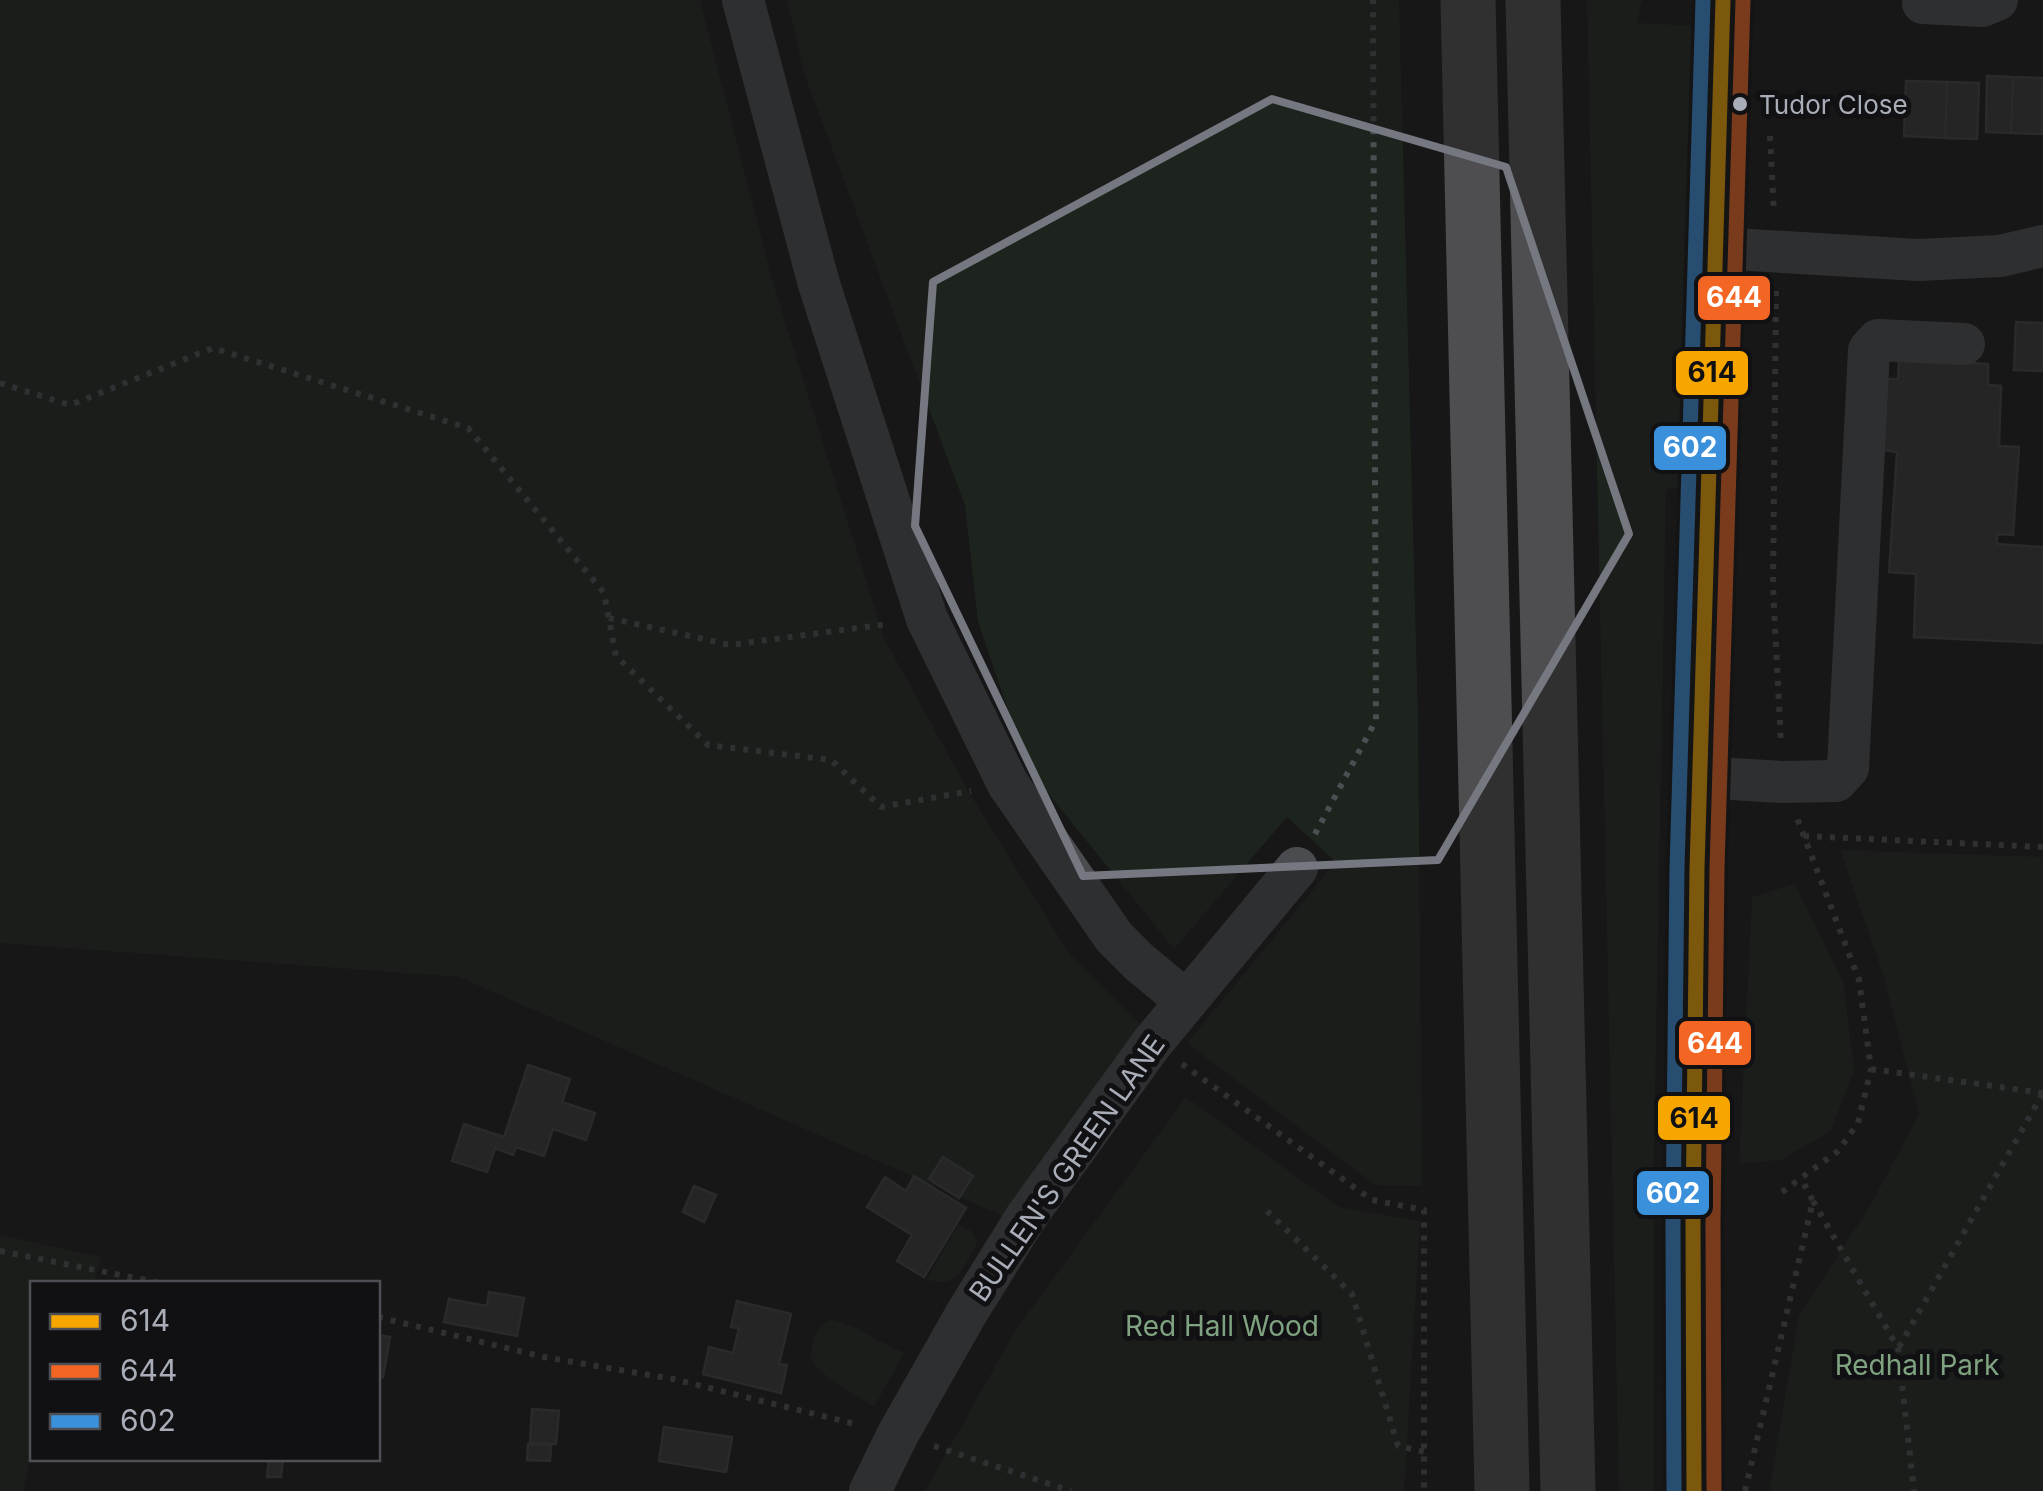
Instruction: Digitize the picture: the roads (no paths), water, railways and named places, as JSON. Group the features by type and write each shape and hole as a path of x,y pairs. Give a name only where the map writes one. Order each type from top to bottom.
{"highway":[{"path":"1468,0 1502,1491"},
{"path":"1533,0 1568,1491"}],"main road":[{"path":"1694,1491 1698,778 1723,0"}],"street":[{"path":"743,0 819,284 926,620 1008,784 1114,937 1186,1000"},
{"path":"1923,3 1982,6 1997,0"},
{"path":"1718,248 1918,260 2000,256 2043,246"},
{"path":"1698,778 1836,780 1848,768 1870,350 1878,340 1964,344"},
{"name":"BULLEN'S GREEN LANE","path":"870,1491 966,1314 1026,1217 1152,1043 1297,868"}],"place":[{"name":"Tudor Close","path":"1740,104"}],"park label":[{"name":"Red Hall Wood","path":"1222,1326"},
{"name":"Redhall Park","path":"1917,1365"}]}
